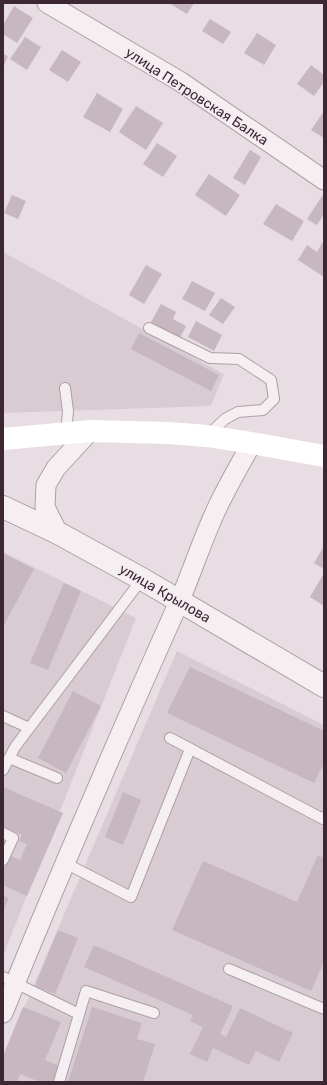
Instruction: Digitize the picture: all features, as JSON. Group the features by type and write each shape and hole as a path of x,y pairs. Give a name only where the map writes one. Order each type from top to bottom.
{"main road":[{"path":"3,440 90,431 168,433 207,436 324,456"}],"street":[{"name":"улица Петровская Балка","path":"47,3 181,82 324,180"},
{"path":"58,533 45,507 46,485 56,468 90,431"},
{"path":"3,1013 9,980 64,863 179,601 218,507 236,469 252,443"},
{"name":"улица Крылова","path":"3,507 58,533 142,579 324,686"}],"lane":[{"path":"149,328 210,358 239,359 271,380 274,399 263,410 238,412 225,419 207,436"},
{"path":"65,388 68,411 66,433"},
{"path":"3,770 15,747 142,579"},
{"path":"3,716 29,728"},
{"path":"170,738 323,819 324,817"},
{"path":"64,863 131,897 190,749"},
{"path":"9,758 56,778"},
{"path":"3,834 13,838 3,860"},
{"path":"229,969 324,1009"},
{"path":"9,980 79,1014"},
{"path":"59,1082 86,991 154,1013"}],"shaded area":[{"path":"3,252 224,374 211,406 3,413"},
{"path":"3,552 136,618 3,956"},
{"path":"177,651 324,725 324,1082 3,1082 3,1057"}],"building":[{"path":"169,3 194,3 187,14"},
{"path":"14,6 33,18 17,43 3,34 3,25"},
{"path":"210,19 231,32 223,44 202,31"},
{"path":"257,33 276,45 264,65 244,53"},
{"path":"25,37 41,47 27,70 10,59"},
{"path":"62,50 81,62 68,82 49,70"},
{"path":"3,54 8,56 3,68"},
{"path":"311,65 324,75 324,82 314,96 297,84"},
{"path":"97,93 123,109 110,132 83,117"},
{"path":"136,106 163,123 146,150 119,132"},
{"path":"324,111 324,138 311,130"},
{"path":"157,143 177,156 163,177 143,164"},
{"path":"250,150 261,157 245,185 233,178"},
{"path":"209,174 240,195 226,216 195,195"},
{"path":"12,195 26,201 18,219 4,213"},
{"path":"322,196 324,197 324,214 317,225 307,219"},
{"path":"276,204 304,221 292,241 263,224"},
{"path":"322,243 324,244 324,277 298,260 307,245 317,252"},
{"path":"146,265 162,274 144,304 129,295"},
{"path":"192,281 215,293 205,311 182,299"},
{"path":"221,298 235,307 223,324 209,315"},
{"path":"161,304 176,312 173,319 186,326 180,338 151,322"},
{"path":"196,321 222,335 214,351 188,337"},
{"path":"139,333 219,375 211,391 131,349"},
{"path":"324,546 324,569 314,563"},
{"path":"3,553 34,569 3,627"},
{"path":"324,573 324,606 310,597"},
{"path":"64,583 81,591 48,670 30,663"},
{"path":"190,667 324,731 324,763 314,783 167,713"},
{"path":"73,691 101,706 66,773 38,758"},
{"path":"3,787 63,813 27,896 3,885 3,869 9,855 20,860 27,844 19,841 22,835 3,827"},
{"path":"123,792 141,800 123,845 105,837"},
{"path":"318,855 324,858 324,962 311,991 172,930 203,861 297,902"},
{"path":"3,896 9,898 3,911"},
{"path":"58,930 78,938 55,994 35,986"},
{"path":"94,945 233,1006 220,1034 226,1037 240,1008 293,1033 279,1062 256,1051 249,1065 213,1048 207,1062 190,1054 203,1027 190,1021 193,1015 84,967"},
{"path":"23,1007 61,1022 45,1060 59,1066 53,1082 40,1082 20,1074 17,1082 3,1082 3,1056"},
{"path":"92,1007 142,1023 137,1039 155,1044 143,1082 68,1082"}]}
